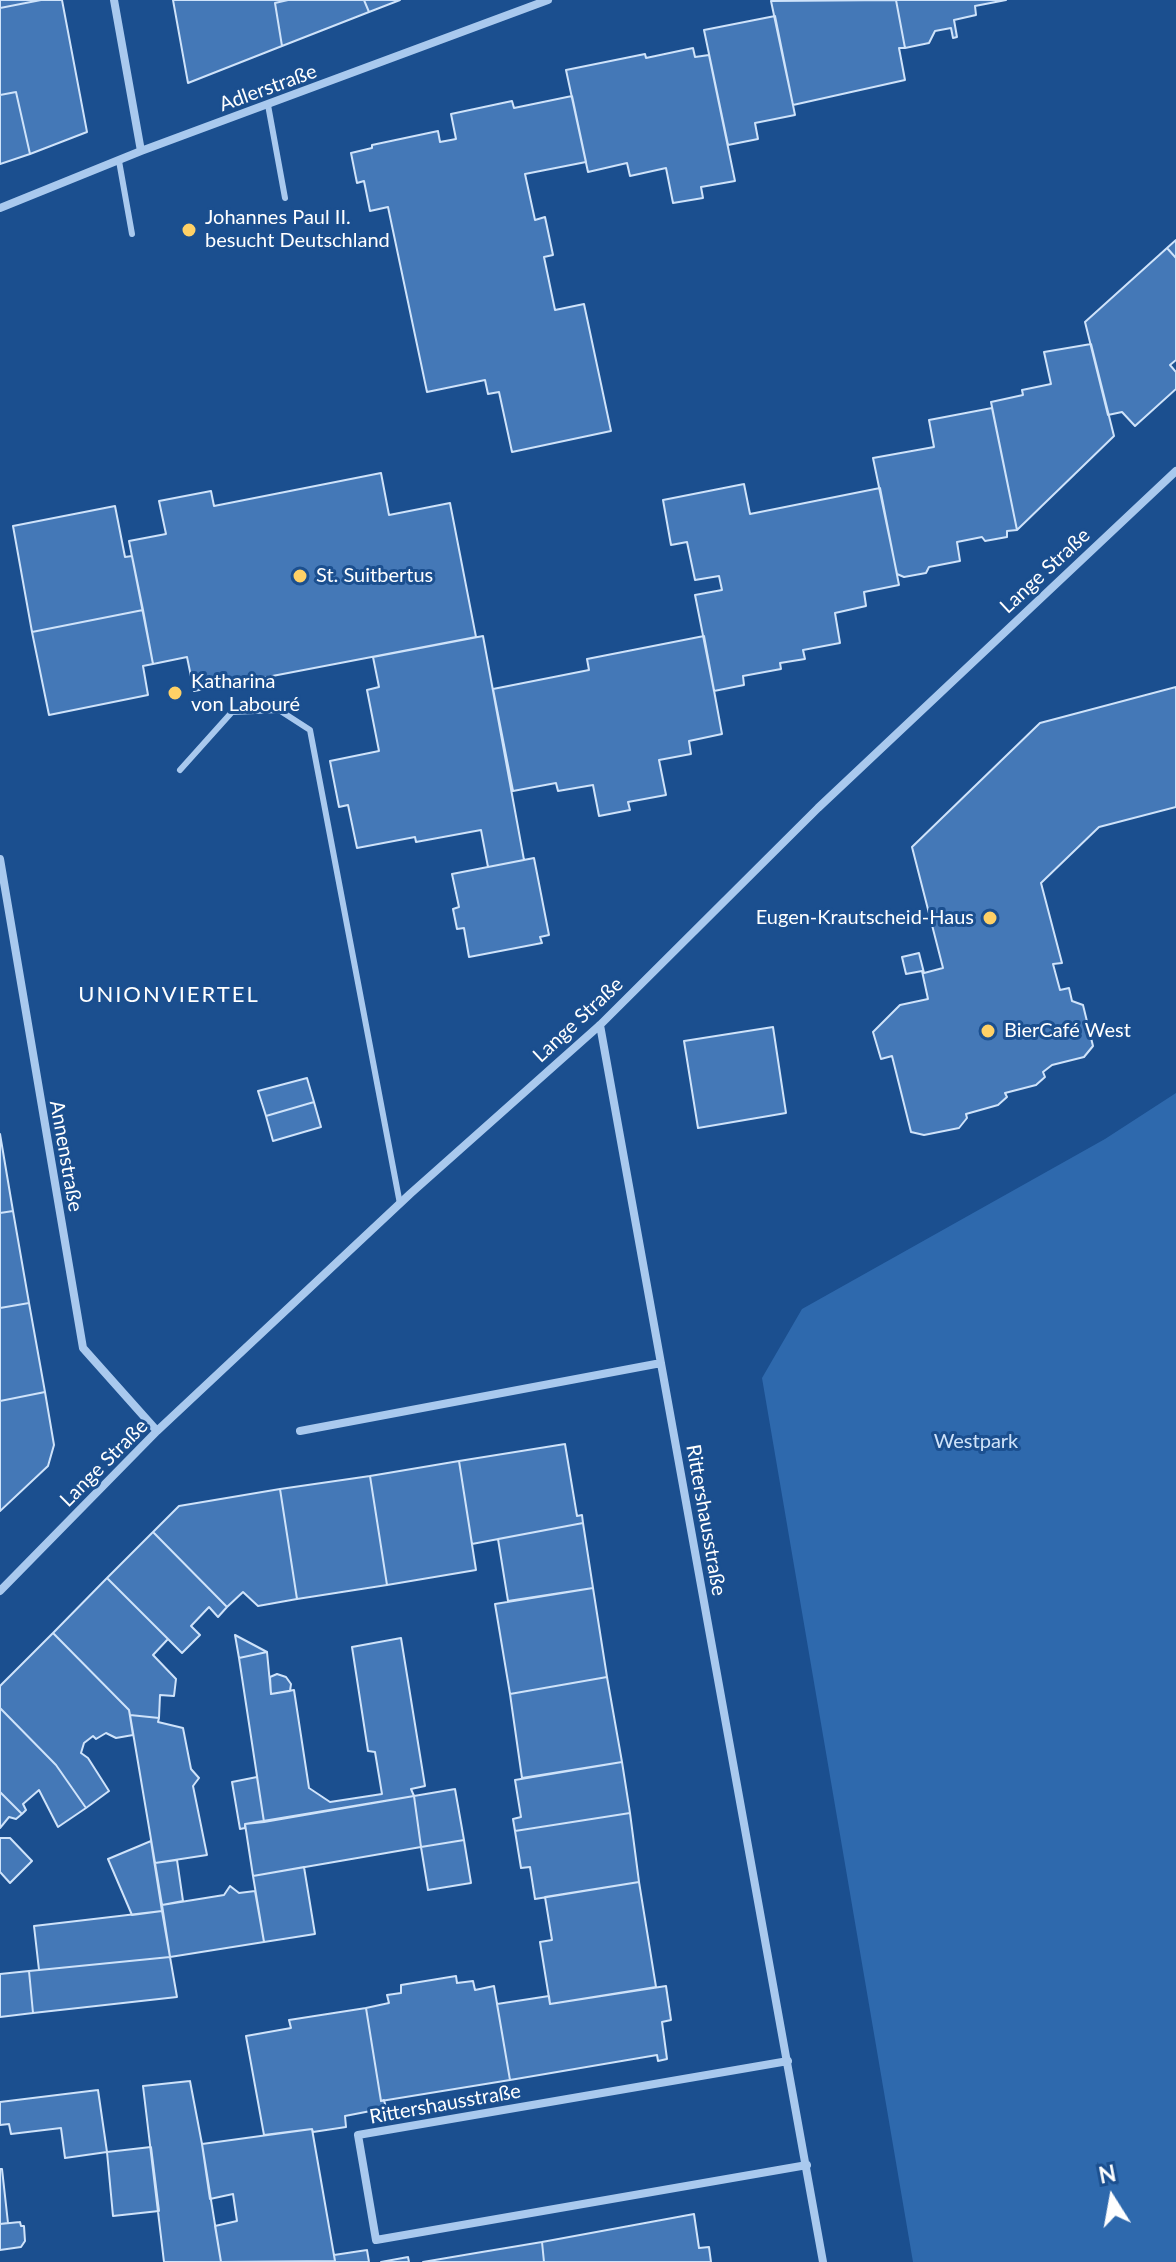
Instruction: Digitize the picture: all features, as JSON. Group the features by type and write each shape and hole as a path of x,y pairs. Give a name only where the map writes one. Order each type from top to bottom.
{"street":[{"path":"114,0 141,151"},
{"name":"Adlerstraße","path":"0,208 141,151 548,0"},
{"name":"Lange Straße","path":"0,1591 157,1431 400,1204 600,1025 818,808 1176,471"},
{"name":"Annenstraße","path":"0,859 83,1348 157,1431"},
{"name":"Rittershausstraße","path":"600,1025 823,2262"},
{"path":"300,1431 661,1363"},
{"name":"Rittershausstraße","path":"788,2061 358,2135 376,2240 807,2165"}],"lane":[{"path":"268,105 285,198"},
{"path":"119,161 132,234"},
{"path":"180,770 232,712 279,710 310,730 400,1204"}],"green space":[{"name":"Westpark","path":"1176,1093 1176,2262 913,2262 762,1378 802,1309 1105,1139"}],"building":[{"path":"0,0 41,0 0,8"},
{"path":"41,0 62,0 87,132 30,154 16,92 0,95 0,8"},
{"path":"173,0 288,0 275,3 282,46 188,83"},
{"path":"288,0 364,0 369,12 282,46 275,3"},
{"path":"364,0 400,0 369,12"},
{"path":"896,0 905,48 899,48 905,80 793,105 771,1"},
{"path":"896,0 1006,0 975,6 976,15 954,20 957,37 953,38 951,28 935,31 929,43 905,48"},
{"path":"775,16 795,115 755,123 758,139 728,145 704,30"},
{"path":"693,48 695,57 709,55 735,181 701,187 703,198 673,203 666,168 630,176 627,163 588,172 566,70"},
{"path":"16,92 30,154 0,164 0,95"},
{"path":"572,96 586,162 525,174 535,220 545,217 553,255 544,257 555,310 584,304 611,431 512,452 499,392 488,394 485,380 427,392 388,207 370,211 364,181 357,183 351,153 372,148 372,145 438,131 440,142 456,139 451,114 512,101 514,108"},
{"path":"1176,240 1176,258 1167,248"},
{"path":"1167,248 1176,258 1176,360 1170,365 1176,372 1176,389 1135,426 1122,412 1108,415 1085,322"},
{"path":"1091,344 1114,436 1017,530 991,402 1023,395 1022,390 1051,384 1044,352"},
{"path":"992,408 1017,530 1007,531 1007,537 985,541 982,537 957,542 960,561 929,567 926,573 904,577 897,574 873,458 934,447 929,420"},
{"name":"St. Suitbertus","path":"381,473 389,515 450,503 476,637 194,691 187,657 153,664 129,541 166,534 159,501 211,491 214,506"},
{"path":"744,484 750,514 880,488 899,585 864,592 866,606 835,613 840,643 803,650 805,659 780,663 781,669 743,676 744,685 714,691 695,595 722,590 719,576 695,580 687,542 671,545 663,500"},
{"path":"115,506 125,557 132,556 143,610 32,632 13,526"},
{"path":"143,610 153,664 143,666 148,695 49,715 32,632"},
{"path":"483,636 524,860 488,867 481,830 416,842 415,837 357,848 348,805 339,807 330,761 379,751 367,690 379,687 373,657"},
{"path":"704,636 722,734 689,741 691,754 659,760 666,795 628,802 630,810 599,816 593,785 558,791 556,783 513,791 493,689 589,670 587,659"},
{"name":"Eugen-Krautscheid-Haus","path":"1176,687 1176,807 1099,827 1041,883 1062,963 1053,964 1060,990 1069,988 1072,1001 1083,1005 1093,1046 1084,1057 1052,1065 1043,1072 1045,1077 1036,1085 1005,1093 1007,1097 998,1105 966,1114 967,1118 959,1128 924,1135 911,1132 892,1056 881,1059 873,1032 900,1005 928,999 922,971 906,974 902,957 919,953 924,973 943,968 912,847 1040,723"},
{"path":"534,858 549,935 540,937 542,943 469,957 464,928 457,929 453,909 459,907 452,874"},
{"path":"773,1027 786,1113 698,1128 684,1041"},
{"path":"307,1078 314,1102 266,1116 258,1091"},
{"path":"314,1102 321,1127 273,1141 266,1116"},
{"path":"0,1134 13,1211 0,1213"},
{"path":"13,1211 29,1303 0,1308 0,1213"},
{"path":"29,1303 45,1392 0,1401 0,1308"},
{"path":"45,1392 54,1445 48,1466 0,1511 0,1401"},
{"path":"565,1444 577,1516 582,1515 583,1523 472,1544 459,1461"},
{"path":"459,1461 476,1570 387,1585 370,1476"},
{"path":"370,1476 387,1585 297,1599 280,1489"},
{"path":"280,1489 297,1599 258,1606 243,1592 227,1607 153,1532 179,1506"},
{"path":"583,1523 593,1588 508,1601 498,1539"},
{"path":"153,1532 227,1607 218,1617 209,1607 191,1626 200,1635 182,1653 107,1578"},
{"path":"107,1578 168,1639 153,1655 176,1679 174,1696 160,1695 159,1718 130,1715 129,1710 53,1633"},
{"path":"593,1588 607,1677 510,1694 495,1604"},
{"path":"53,1633 129,1710 133,1735 116,1738 106,1733 96,1739 93,1736 84,1743 81,1753 88,1758 109,1791 86,1808 56,1765 0,1708 0,1686"},
{"path":"235,1635 267,1652 239,1658"},
{"path":"401,1638 425,1786 411,1789 414,1796 264,1822 239,1658 267,1652 271,1694 294,1690 309,1788 330,1802 382,1794 375,1752 368,1751 352,1647"},
{"path":"277,1674 286,1677 291,1684 290,1691 271,1694 270,1677"},
{"path":"607,1677 622,1762 522,1778 510,1694"},
{"path":"0,1708 56,1765 86,1808 58,1827 39,1790 23,1804 26,1810 22,1814 0,1792"},
{"path":"130,1715 159,1718 158,1722 183,1728 191,1769 199,1778 193,1786 207,1855 155,1863"},
{"path":"622,1762 630,1813 515,1831 513,1819 521,1817 515,1780"},
{"path":"257,1777 264,1822 245,1824 245,1828 240,1829 232,1782"},
{"path":"455,1789 464,1840 421,1847 414,1796"},
{"path":"0,1792 22,1814 16,1819 9,1817 0,1828"},
{"path":"414,1796 421,1847 253,1876 245,1824"},
{"path":"630,1813 639,1882 535,1899 530,1867 521,1868 515,1831"},
{"path":"0,1838 10,1838 32,1861 10,1883 0,1872"},
{"path":"464,1840 471,1883 428,1890 421,1847"},
{"path":"151,1841 162,1911 132,1915 108,1859"},
{"path":"177,1860 183,1901 162,1905 155,1863"},
{"path":"304,1867 315,1934 264,1942 253,1876"},
{"path":"639,1882 656,1987 550,2004 540,1942 552,1940 545,1897"},
{"path":"230,1886 239,1893 255,1891 264,1942 170,1957 162,1905 224,1895"},
{"path":"162,1911 170,1957 39,1970 34,1926"},
{"path":"170,1957 177,1997 33,2013 29,1971"},
{"path":"29,1971 33,2013 0,2017 0,1974"},
{"path":"456,1976 457,1983 473,1981 475,1990 494,1986 510,2080 381,2101 366,2008 389,2003 387,1995 401,1993 401,1985"},
{"path":"666,1986 671,2020 662,2022 667,2059 658,2061 657,2055 510,2080 497,2004 549,1996 550,2004"},
{"path":"366,2008 381,2101 384,2100 386,2108 345,2116 346,2127 264,2135 246,2036 291,2028 289,2020"},
{"path":"190,2081 221,2262 164,2262 143,2086"},
{"path":"98,2090 107,2152 65,2158 61,2128 11,2134 9,2124 0,2125 0,2102"},
{"path":"312,2129 335,2261 221,2262 215,2226 237,2221 233,2194 210,2199 202,2144"},
{"path":"151,2147 159,2211 113,2216 107,2152"},
{"path":"0,2169 8,2223 0,2224"},
{"path":"694,2214 699,2248 709,2247 711,2262 544,2262 542,2242"},
{"path":"20,2222 24,2226 25,2241 21,2247 0,2250 0,2224"},
{"path":"542,2242 544,2262 423,2262 476,2253"},
{"path":"367,2250 369,2262 329,2262 335,2261 334,2255"},
{"path":"408,2257 409,2262 381,2262"}],"place":[{"name":"Johannes Paul II. besucht Deutschland","path":"189,230"},
{"name":"St. Suitbertus","path":"300,576"},
{"name":"Katharina von Labouré","path":"175,693"},
{"name":"Eugen-Krautscheid-Haus","path":"990,918"},
{"name":"BierCafé West","path":"988,1031"}],"district":[{"name":"UNIONVIERTEL","path":"169,995"}]}
